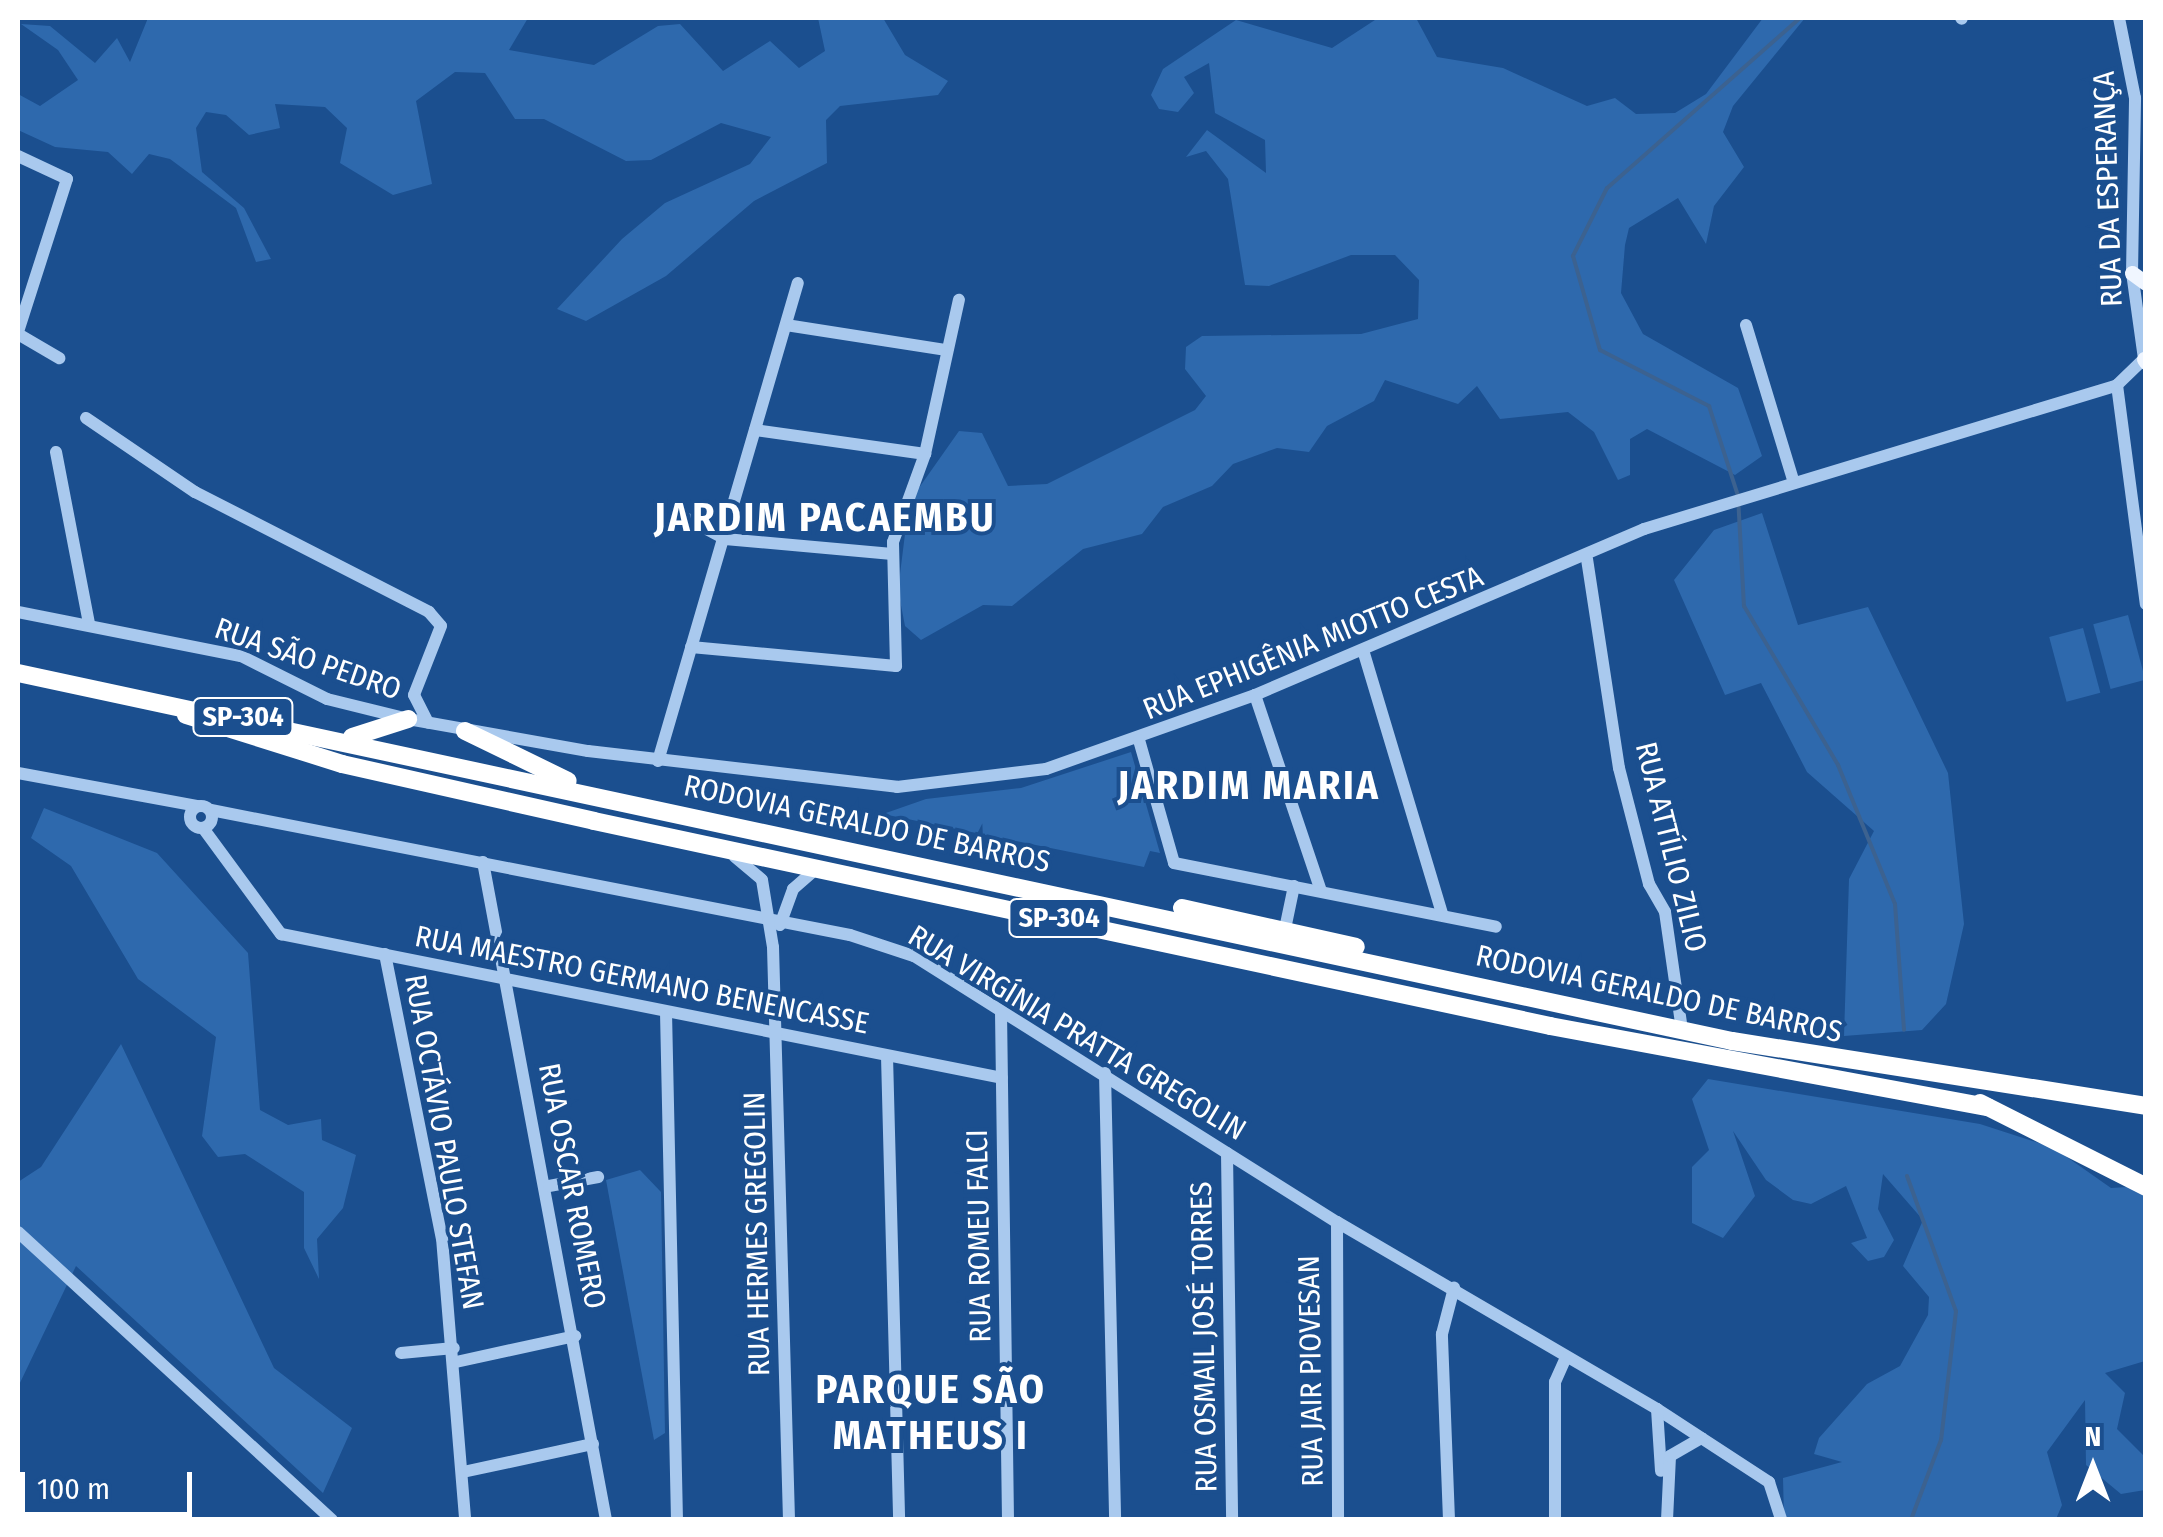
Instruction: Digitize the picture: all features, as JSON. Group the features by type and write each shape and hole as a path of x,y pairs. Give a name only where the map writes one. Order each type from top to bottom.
{"highway":[{"name":"RODOVIA GERALDO DE BARROS","path":"18,673 348,738 1682,1030 1995,1088 2146,1106"},
{"name":"RODOVIA GERALDO DE BARROS","path":"139,696 342,764 1550,1026 1988,1107"},
{"path":"348,738 408,719"},
{"path":"464,730 595,794"},
{"path":"1118,907 1171,906 1285,929 1461,980"},
{"path":"1937,1077 2146,1188"}],"street":[{"name":"RUA DA ESPERANÇA","path":"2119,18 2135,98 2144,360"},
{"path":"18,156 67,179 18,333 59,358"},
{"path":"658,761 798,283"},
{"path":"691,647 888,668 900,656 892,554 925,454 944,350 959,300"},
{"path":"786,325 944,350"},
{"path":"1746,325 1794,483"},
{"name":"RUA EPHIGÊNIA MIOTTO CESTA","path":"464,730 658,761 958,786 1140,740 1588,559 1644,530 2117,385 2144,360"},
{"path":"2117,385 2146,604"},
{"path":"86,418 195,492 429,612 441,626 414,695 428,723"},
{"path":"755,430 925,454"},
{"path":"56,452 89,624"},
{"path":"682,516 725,539 892,554"},
{"name":"RUA ATTÍLIO ZILIO","path":"1588,559 1619,768 1649,884 1666,912 1682,1030"},
{"name":"RUA SÃO PEDRO","path":"18,612 240,656 327,699 464,730"},
{"path":"1363,650 1442,914"},
{"path":"1255,695 1321,891"},
{"path":"1140,740 1174,863 1496,927"},
{"name":"RUA VIRGÍNIA PRATTA GREGOLIN","path":"18,773 746,914 896,948 1105,1073 1337,1222 1657,1408 1778,1490 1781,1520"},
{"name":"RUA MAESTRO GERMANO BENENCASSE","path":"204,808 190,819 203,828 273,930 1002,1078"},
{"path":"705,842 746,862 765,889 746,914"},
{"name":"RUA OSCAR ROMERO","path":"483,862 549,1186 606,1520"},
{"path":"775,920 798,881 820,867"},
{"path":"1285,929 1294,886"},
{"name":"RUA HERMES GREGOLIN","path":"765,889 775,920 789,1520"},
{"name":"RUA OCTÁVIO PAULO STEFAN","path":"385,954 442,1238 455,1355 465,1520"},
{"path":"666,1012 676,1520"},
{"name":"RUA ROMEU FALCI","path":"1001,1012 1008,1520"},
{"path":"887,1056 899,1520"},
{"path":"1105,1073 1115,1520"},
{"name":"RUA OSMAIL JOSÉ TORRES","path":"1226,1154 1232,1520"},
{"path":"549,1186 598,1176"},
{"name":"RUA JAIR PIOVESAN","path":"1337,1222 1338,1520"},
{"path":"18,1232 332,1520"},
{"path":"1449,1520 1442,1334 1454,1288"},
{"path":"401,1353 455,1355 575,1336"},
{"path":"1555,1520 1555,1382 1566,1357"},
{"path":"1657,1408 1667,1520"},
{"path":"1666,1493 1674,1449 1701,1438"},
{"path":"463,1472 594,1444"}],"shaded area":[{"path":"148,18 528,18 509,50 594,65 658,26 680,24 723,71 770,41 799,68 825,51 818,18 883,18 905,55 948,81 938,95 840,106 826,120 827,163 754,201 666,276 586,321 557,309 622,239 665,203 750,164 771,137 721,123 651,160 626,161 544,119 515,119 485,73 455,72 416,101 432,184 393,195 340,163 347,128 325,107 275,104 280,128 249,135 226,115 206,112 196,128 202,172 244,208 271,259 256,262 236,208 170,159 149,154 132,174 108,152 55,147 18,130 18,94 40,106 78,80 58,50 21,24 50,26 95,63 117,38 130,62"},
{"path":"1378,18 1416,18 1437,57 1503,68 1587,106 1615,98 1636,114 1675,113 1706,94 1763,18 1805,18 1733,106 1723,132 1744,167 1714,206 1706,244 1678,198 1629,228 1625,245 1621,293 1643,334 1738,388 1762,456 1735,475 1647,429 1630,439 1630,475 1618,480 1594,432 1568,412 1500,419 1477,386 1458,404 1385,380 1374,401 1327,426 1309,452 1277,448 1233,464 1212,486 1163,507 1142,534 1083,549 1012,606 983,605 921,640 905,626 898,590 909,502 959,431 982,433 1008,486 1047,484 1195,410 1206,396 1185,369 1186,347 1202,336 1361,334 1418,319 1419,280 1395,255 1351,255 1269,286 1245,285 1228,179 1206,151 1186,157 1207,130 1266,173 1265,140 1215,113 1209,63 1184,77 1194,93 1178,112 1159,109 1151,95 1163,69 1236,20 1332,48"},
{"path":"1762,513 1798,625 1868,607 1948,773 1964,924 1946,1004 1922,1030 1844,1036 1849,879 1874,831 1807,772 1761,683 1725,695 1674,580 1714,530"},
{"path":"2128,615 2145,680 2111,689 2093,624"},
{"path":"2083,628 2100,693 2067,702 2049,637"},
{"path":"1131,752 1160,853 1150,851 1144,867 883,814 926,799 1021,788"},
{"path":"44,808 157,853 248,953 260,1110 288,1125 321,1119 322,1140 356,1155 343,1208 317,1239 319,1279 304,1248 304,1192 245,1154 218,1157 202,1136 216,1037 138,979 71,866 31,838"},
{"path":"121,1044 274,1368 352,1428 323,1493 76,1266 18,1387 18,1182 41,1167"},
{"path":"1708,1079 1980,1124 2054,1148 2111,1188 2145,1186 2145,1361 2105,1373 2125,1393 2117,1429 2145,1457 2145,1490 2121,1494 2086,1465 2085,1400 2047,1452 2062,1505 2056,1519 1784,1519 1783,1478 1842,1462 1814,1454 1819,1438 1867,1384 1900,1366 1928,1315 1929,1297 1903,1266 1923,1220 1883,1174 1878,1209 1894,1240 1884,1257 1868,1261 1851,1243 1867,1238 1846,1186 1811,1204 1793,1200 1766,1180 1733,1131 1755,1196 1723,1238 1692,1223 1692,1167 1709,1150 1692,1099"},
{"path":"640,1170 661,1192 665,1433 654,1440 606,1180"}],"waterway":[{"path":"1800,18 1607,188 1573,256 1600,350 1709,406 1738,496 1744,606 1838,765 1895,904 1904,1030"},
{"path":"1907,1176 1956,1311 1941,1440 1911,1520"}],"district":[{"name":"JARDIM PACAEMBU","path":"825,518"},
{"name":"JARDIM MARIA","path":"1249,786"},
{"name":"PARQUE SÃO MATHEUS I","path":"931,1413"}]}
